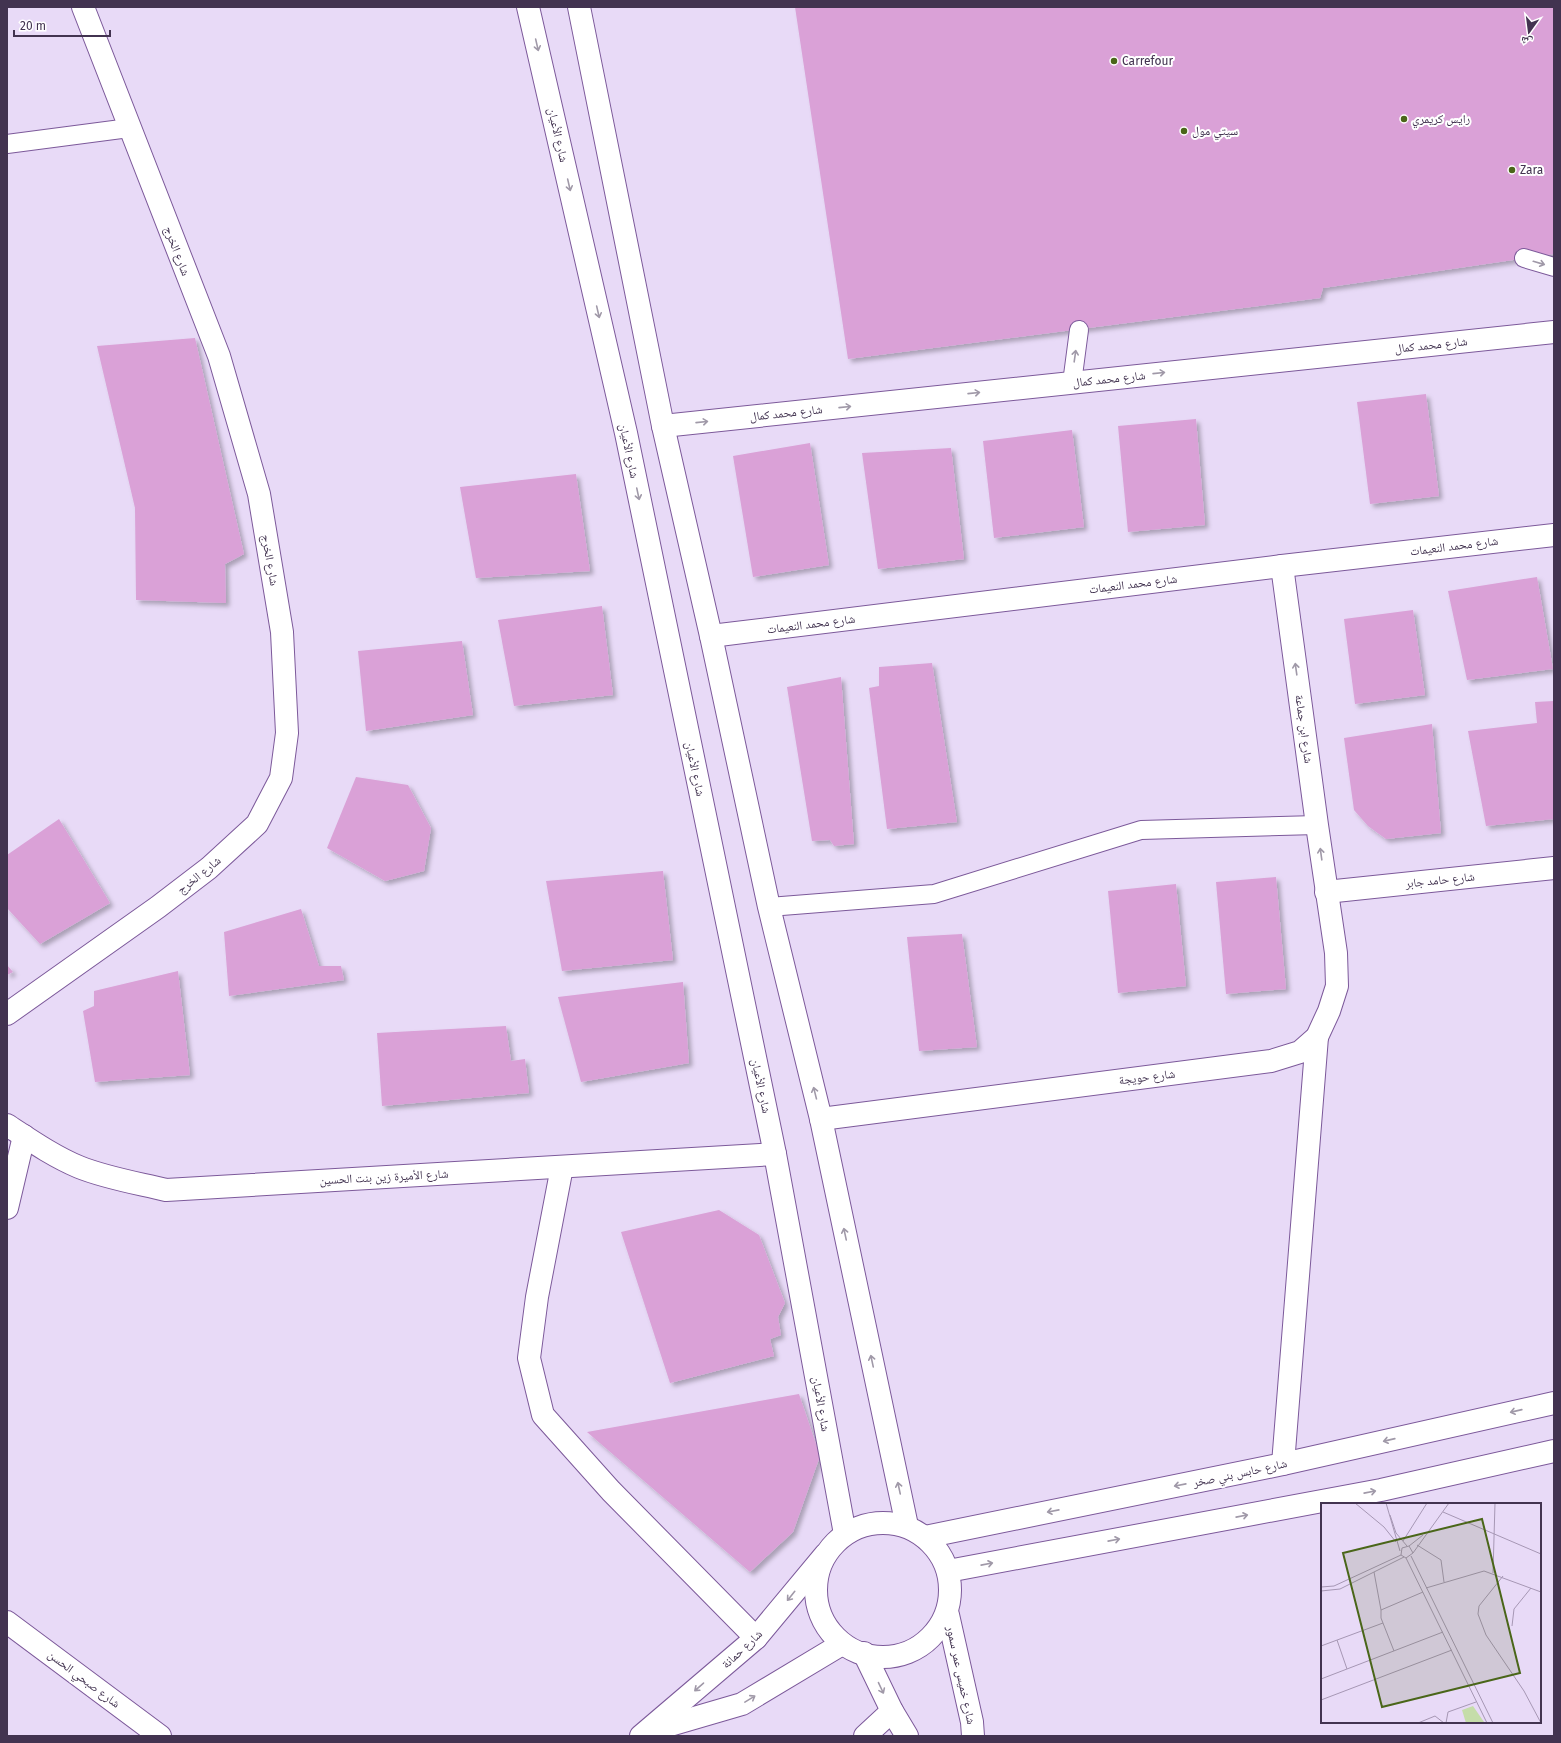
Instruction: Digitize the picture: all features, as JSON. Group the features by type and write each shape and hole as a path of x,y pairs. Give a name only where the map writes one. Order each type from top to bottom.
{"street":[{"name":"شارع الخرج","path":"7,1014 110,942 209,868 257,824 281,778 287,733 282,632 259,494 219,356 83,7"},
{"name":"شارع الأعيان","path":"528,7 626,433 775,1154 845,1534"},
{"path":"579,7 663,426 711,636 769,907 821,1119 916,1532"},
{"name":"شارع محمد كمال","path":"663,426 1554,332"},
{"name":"شارع محمد النعيمات","path":"711,636 1554,534"},
{"name":"شارع ابن جماعة","path":"1282,566 1326,892"},
{"name":"شارع حامد جابر","path":"1326,892 1554,868"},
{"name":"شارع حويجة","path":"821,1119 1271,1061 1300,1052 1317,1037 1329,1011 1336,986 1336,952 1326,892"},
{"path":"1283,1464 1317,1037"},
{"name":"شارع الأميرة زين بنت الحسين","path":"16,1130 55,1155 80,1167 108,1176 166,1190 775,1154"},
{"path":"7,1208 16,1130"},
{"path":"562,1167 537,1297 528,1358 543,1415 611,1491 756,1638"},
{"name":"شارع حابس بني صخر","path":"916,1532 1283,1464 1554,1403"},
{"path":"948,1571 1381,1490 1554,1451"},
{"path":"886,1522 916,1532 939,1552 948,1571 951,1592 948,1614 938,1631 922,1646 903,1655 882,1658 864,1653 842,1644 828,1630 819,1612 815,1593 817,1573 825,1555 834,1543 845,1534 864,1525 886,1522"},
{"name":"شارع حمانة","path":"644,1734 756,1638 825,1555"},
{"name":"شارع خميس عمر سمور","path":"948,1614 974,1731"},
{"name":"شارع صبحي الحسن","path":"7,1622 160,1736"},
{"name":"شارع حمانة","path":"644,1734 742,1704 842,1644"},
{"path":"864,1653 892,1711 907,1736"},
{"path":"865,1736 892,1711"}],"lane":[{"path":"7,144 129,128"},
{"path":"1524,258 1554,267"},
{"path":"1072,383 1079,330"},
{"path":"769,907 934,894 1141,830 1317,825"}],"building":[{"name":"سيتي مول","path":"795,7 1554,7 1554,254 1323,288 1320,298 848,359"},
{"path":"195,338 244,554 225,564 226,603 136,600 135,508 97,346"},
{"path":"1426,394 1439,496 1370,504 1357,402"},
{"path":"1196,419 1205,525 1128,532 1118,426"},
{"path":"1072,430 1084,527 994,538 983,441"},
{"path":"810,443 829,565 753,577 733,456"},
{"path":"951,448 964,559 878,569 862,453"},
{"path":"576,474 590,571 476,578 460,487"},
{"path":"1537,577 1553,669 1467,680 1448,591"},
{"path":"602,606 613,695 514,706 498,620"},
{"path":"1413,610 1425,695 1355,704 1344,619"},
{"path":"462,641 473,715 366,731 358,651"},
{"path":"932,663 957,822 887,829 869,688 879,686 879,667"},
{"path":"841,677 854,844 834,846 830,840 812,841 787,687"},
{"path":"1554,701 1554,819 1486,826 1468,731 1537,723 1535,702"},
{"path":"1432,724 1441,833 1386,839 1368,826 1354,810 1344,738"},
{"path":"356,777 408,785 431,828 424,871 385,881 327,848"},
{"path":"59,819 110,903 40,944 7,908 7,855"},
{"path":"663,871 673,960 562,971 546,881"},
{"path":"1276,877 1286,989 1226,994 1216,882"},
{"path":"1176,884 1186,986 1118,993 1108,891"},
{"path":"301,909 319,966 341,966 344,980 229,996 224,932"},
{"path":"962,934 977,1047 919,1051 907,937"},
{"path":"7,965 13,972 7,975"},
{"path":"178,971 190,1075 95,1082 83,1011 94,1006 94,991"},
{"path":"683,982 689,1063 581,1082 558,997"},
{"path":"506,1026 511,1061 525,1059 529,1093 382,1106 377,1033"},
{"path":"719,1210 759,1235 785,1303 778,1317 781,1335 770,1339 774,1356 670,1383 621,1232"},
{"path":"799,1394 820,1456 793,1532 750,1572 587,1432"}],"place":[{"name":"Carrefour","path":"1114,61"},
{"name":"رايس كريمري","path":"1404,119"},
{"name":"سيتي مول","path":"1184,131"},
{"name":"Zara","path":"1512,170"}]}
